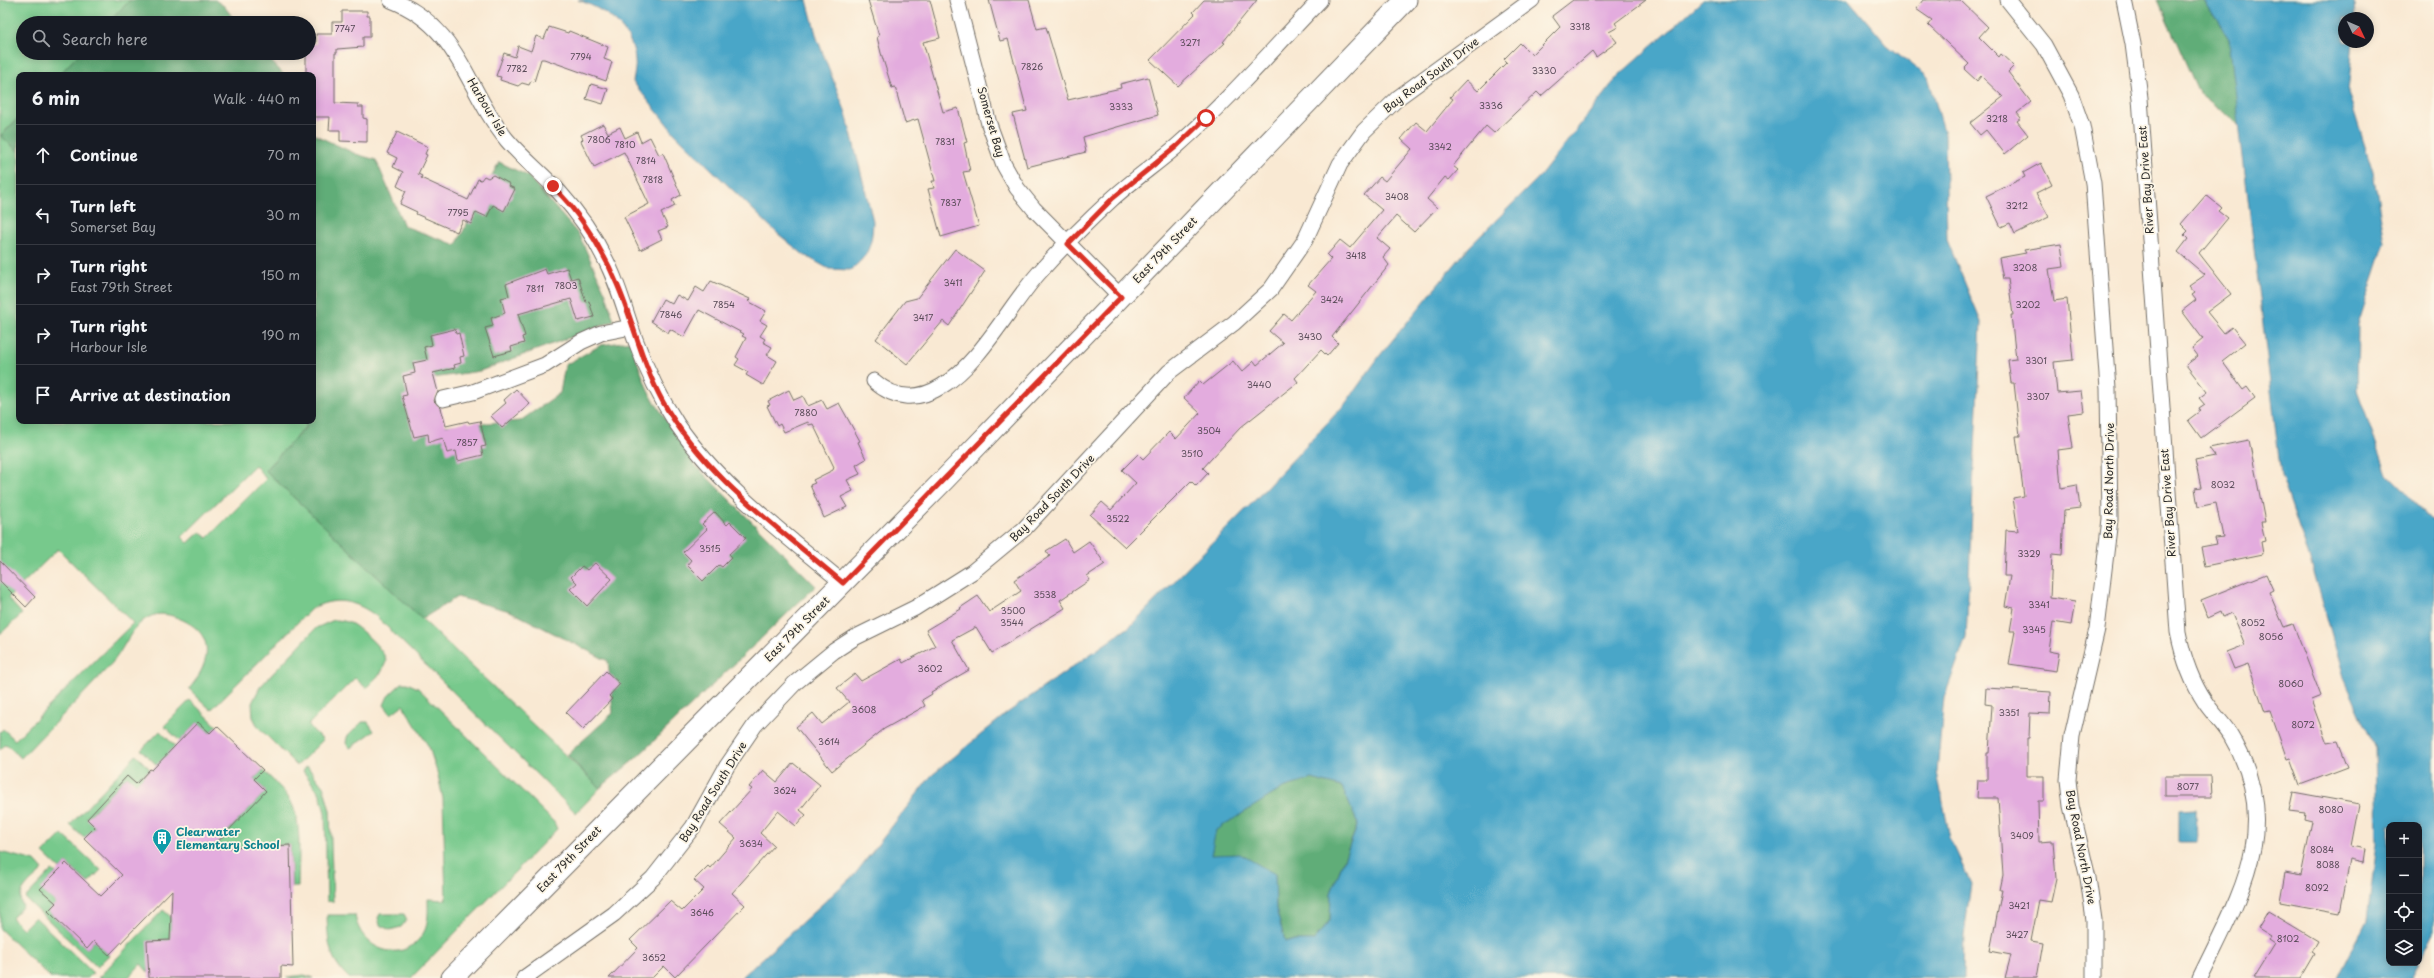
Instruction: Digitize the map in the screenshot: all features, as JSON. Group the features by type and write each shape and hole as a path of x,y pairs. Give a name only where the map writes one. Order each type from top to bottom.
{"street":[{"name":"Harbour Isle","path":"391,0 416,13 441,34 461,60 487,110 503,136 522,157 560,193 586,226 611,269 631,327 660,397 699,453 726,482 843,583"},
{"name":"Somerset Bay","path":"957,0 989,124 1004,165 1028,202 1121,297"},
{"path":"874,381 887,393 907,397 927,394 943,386 960,372 977,354 1038,274 1113,198 1177,146 1206,118 1320,0"},
{"name":"East 79th Street","path":"452,978 843,583 1121,297 1406,0"},
{"name":"Bay Road South Drive","path":"524,978 614,914 653,878 693,827 727,766 755,725 795,683 834,651 854,638 915,608 972,572 1024,529 1169,372 1234,324 1270,289 1296,255 1340,164 1364,131 1399,97 1532,0"},
{"name":"Bay Road North Drive","path":"2008,0 2044,45 2071,95 2082,126 2093,183 2108,389 2110,519 2097,630 2072,736 2068,780 2071,806 2087,872 2094,920 2094,978"},
{"name":"River Bay Drive East","path":"2124,0 2133,44 2140,98 2178,632 2183,657 2192,680 2205,702 2230,735 2242,758 2252,790 2255,814 2254,848 2251,864 2239,895 2200,978"},
{"path":"443,399 473,392 545,365 581,342 601,333 631,327"}],"green space":[{"path":"0,0 130,0 115,16 16,16 16,60 73,60 62,72 16,72 16,120 1,135 16,149 16,424 306,424 307,425 265,470 600,788 576,813 376,616 352,603 336,601 328,602 311,609 211,710 189,689 202,669 205,659 206,649 204,640 199,632 191,624 169,615 161,614 148,617 134,629 112,663 21,758 6,744 0,750 0,732 3,729 15,740 133,623 58,549 8,598 22,614 0,634","holes":["255,465 266,479 207,538 200,532 188,543 182,537"]},
{"path":"130,0 215,0 224,6 232,16 115,16"},
{"path":"2158,0 2204,0 2229,39 2241,126 2199,93"},
{"path":"73,60 270,60 281,72 62,72"},
{"path":"16,120 16,149 1,136"},
{"path":"316,135 356,154 376,160 404,226 456,245 499,162 528,176 579,235 606,294 614,321 480,371 420,380 424,427 520,421 560,393 565,365 601,345 630,341 648,391 693,463 816,586 635,759 600,788 567,755 613,713 608,661 510,611 457,597 422,619 265,470 307,426 305,424 316,424"},
{"path":"334,620 350,623 361,631 378,647 386,662 381,673 366,688 355,678 308,725 323,740 297,766 258,727 253,717 252,703 260,687 316,628"},
{"path":"402,683 407,683 418,688 554,822 557,829 411,978 349,978 337,964 330,949 327,915 355,915 359,927 365,937 374,945 384,950 395,951 405,949 415,943 424,932 427,920 428,899 446,900 443,799 438,775 429,747 403,705 391,714 384,705 388,696"},
{"path":"190,700 217,726 210,733 198,722 180,741 164,726"},
{"path":"362,722 368,722 374,731 350,748 346,743 347,737"},
{"path":"160,731 175,746 167,755 180,787 141,750"},
{"path":"136,755 150,769 136,784 127,776 87,818 95,827 84,838 70,825"},
{"path":"307,766 324,788 330,811 333,902 327,901 325,813 320,794 303,771"},
{"path":"263,770 285,793 295,811 299,843 298,887 292,887 290,845 245,847 231,862 214,846 266,791 254,779"},
{"path":"1312,779 1342,787 1358,823 1331,893 1330,920 1313,941 1285,941 1276,909 1275,874 1211,856 1215,830 1283,788"},
{"path":"62,834 101,870 88,883 66,863 60,869 43,853"},
{"path":"0,852 35,861 43,870 26,886 21,896 23,906 12,918 23,929 35,917 93,973 88,978 51,978 0,929"},
{"path":"52,870 56,873 41,889 56,903 48,911 87,949 94,941 109,955 97,967 25,898"},
{"path":"163,910 171,917 170,940 148,941 149,973 141,964 128,978 98,978"},
{"path":"380,914 404,914 407,920 401,927 390,930 380,925 378,918"},
{"path":"304,975 314,978 287,978 287,977"}],"water":[{"path":"578,0 807,0 817,38 846,113 873,221 872,237 868,249 861,260 850,270 829,269 804,255 777,233 675,134 633,82 635,60 633,49 623,30 616,22 598,9"},
{"path":"1703,0 1849,0 1887,45 1928,77 1945,134 1947,240 1981,322 1966,638 1944,698 1937,772 1950,838 1971,883 1964,936 1963,978 741,978 855,874 931,776 1007,713 1129,627 1254,501 1345,404 1381,354 1469,247 1541,175 1618,76","holes":["1312,779 1342,787 1358,824 1331,893 1330,920 1313,941 1285,941 1276,909 1275,874 1240,854 1211,855 1216,830 1283,788"]},
{"path":"2204,0 2354,0 2355,12 2338,12 2338,48 2352,48 2348,92 2373,172 2385,242 2358,325 2357,390 2387,474 2434,522 2434,932 2422,957 2422,822 2386,822 2386,966 2417,966 2411,978 2338,978 2367,920 2377,843 2375,748 2344,678 2314,572 2281,475 2229,39"},
{"path":"2196,809 2197,843 2179,843 2179,810"}],"building":[{"path":"868,0 930,0 940,38 923,42 943,112 958,108 967,142 964,143 970,171 963,172 979,226 941,237 928,189 934,188 932,181 935,181 918,119 905,123 895,87 892,88 881,53 877,37 879,36"},
{"path":"989,0 1029,0 1037,29 1046,27 1068,100 1121,88 1120,84 1148,77 1158,115 1083,137 1086,152 1027,167 1013,114 1027,111 1008,39 1000,41"},
{"path":"1204,0 1257,0 1223,42 1225,43 1178,86 1150,60 1195,14 1193,12"},
{"path":"1573,0 1646,0 1615,23 1618,27 1609,32 1617,42 1596,57 1592,51 1541,96 1537,92 1494,133 1486,126 1453,166 1458,170 1449,180 1445,177 1427,199 1437,208 1414,232 1396,216 1377,238 1390,249 1383,257 1389,265 1332,337 1338,343 1327,356 1321,350 1295,378 1298,382 1241,427 1212,458 1203,468 1208,473 1196,486 1191,481 1125,547 1090,515 1102,502 1111,510 1136,483 1122,470 1138,454 1143,459 1169,432 1176,439 1200,413 1184,398 1199,381 1203,385 1233,361 1242,372 1254,361 1257,365 1283,343 1269,331 1284,314 1291,320 1316,291 1308,285 1331,259 1327,255 1340,240 1350,248 1382,210 1364,195 1380,177 1385,181 1412,149 1401,139 1416,122 1427,131 1453,99 1450,97 1466,80 1478,91 1507,62 1504,59 1520,43 1532,55 1560,27 1552,16"},
{"path":"1923,0 1960,0 1988,27 1979,37 1999,57 2001,54 2014,66 2008,72 2031,102 2017,113 2021,118 2017,121 2028,135 2005,154 1986,130 1980,135 1970,123 2003,97 1981,76 1977,81 1964,69 1969,64 1928,25 1932,20 1916,9"},
{"path":"342,11 367,11 367,16 370,16 370,37 363,37 363,47 337,49 337,53 335,53 335,103 358,104 358,107 363,107 363,118 367,119 367,142 340,141 340,130 329,130 330,117 316,117 316,72 306,72 306,60 316,60 316,34 332,34 332,22 342,22"},
{"path":"549,27 568,33 569,31 608,47 604,59 612,62 606,81 544,59 541,59 534,82 531,81 529,85 522,83 518,86 500,80 501,77 496,76 504,53 515,57 518,46 531,51 536,36 544,39"},
{"path":"591,84 608,89 603,104 586,99"},
{"path":"603,124 608,133 620,127 625,138 637,132 641,142 650,137 659,155 663,153 681,195 672,200 675,206 661,213 668,227 658,231 662,239 640,250 624,217 649,204 624,152 594,167 581,141 583,139 581,135"},
{"path":"397,132 428,147 425,154 427,155 418,174 422,176 421,178 468,200 478,179 481,180 484,176 488,178 493,175 510,184 509,186 515,189 504,211 493,205 487,217 476,212 471,224 463,220 457,232 416,214 417,212 400,204 406,191 397,186 403,172 393,167 397,158 387,153"},
{"path":"2041,163 2052,185 2036,193 2049,217 2015,234 2010,223 2001,227 1986,196 2025,177 2023,173"},
{"path":"2206,195 2221,207 2218,210 2228,218 2199,253 2231,294 2207,312 2224,333 2232,327 2245,343 2222,361 2243,390 2247,387 2255,398 2201,438 2188,420 2205,405 2199,398 2207,392 2186,365 2198,356 2192,348 2203,339 2182,311 2196,300 2192,295 2195,293 2189,286 2205,275 2178,252 2188,239 2184,235 2188,231 2181,224"},
{"path":"2061,244 2064,267 2049,269 2054,301 2067,299 2073,360 2054,362 2057,393 2081,391 2084,412 2068,414 2073,448 2058,450 2061,488 2077,485 2080,508 2064,510 2062,555 2052,554 2050,598 2075,602 2071,625 2053,622 2049,651 2059,653 2056,671 2009,664 2015,631 2010,631 2014,608 2005,606 2010,576 2004,576 2006,530 2018,531 2013,498 2024,496 2016,436 2020,436 2014,383 2011,383 2008,360 2016,359 2011,315 2013,315 2008,279 2003,279 1999,258 2026,253 2024,250"},
{"path":"955,249 985,271 949,326 943,321 907,364 876,339 905,301 917,298"},
{"path":"567,268 571,279 578,277 586,302 589,301 594,317 578,321 571,299 518,314 525,336 522,337 524,343 511,347 512,351 494,356 485,328 493,326 491,318 505,313 501,298 509,296 506,284 545,269 547,274"},
{"path":"711,281 750,299 748,301 766,311 760,321 767,325 760,336 765,339 763,342 772,347 767,355 777,361 763,385 746,375 748,372 735,365 739,359 736,357 746,338 742,336 744,334 699,310 684,337 670,329 668,333 651,321 663,299 672,304 677,295 688,301 696,287 704,292"},
{"path":"455,329 456,334 459,333 464,356 460,357 461,363 454,365 455,368 433,373 438,392 434,401 441,408 446,426 468,421 469,423 480,421 486,446 481,447 483,455 458,461 456,451 447,453 443,438 429,442 428,434 414,437 402,396 407,395 403,376 415,373 413,363 427,360 424,347 432,345 430,335"},
{"path":"516,389 530,404 502,428 491,416 506,403 504,400"},
{"path":"789,390 794,400 803,396 808,406 822,400 827,409 839,403 860,441 858,442 866,459 856,465 860,474 847,480 853,491 841,497 847,507 824,518 810,485 815,483 813,480 833,470 834,467 813,424 809,425 808,422 784,432 780,424 777,426 767,406 770,405 768,401"},
{"path":"2249,440 2265,522 2261,522 2265,541 2261,542 2263,554 2205,566 2201,547 2217,544 2215,538 2223,537 2216,503 2198,507 2195,488 2201,487 2195,460 2215,456 2209,448"},
{"path":"715,512 727,525 730,522 746,538 729,554 732,557 722,567 719,565 703,581 687,565 691,560 683,552 707,529 702,524"},
{"path":"1065,539 1073,552 1089,541 1105,564 1087,576 1090,580 1060,600 1065,608 992,653 976,627 952,640 969,670 931,692 932,694 922,700 925,706 884,729 832,771 796,727 813,713 822,724 849,702 837,688 855,674 861,681 901,659 903,663 935,646 926,630 961,609 960,608 978,596 989,612 1021,591 1014,580 1050,556 1046,551"},
{"path":"0,561 35,597 26,607 0,581"},
{"path":"595,563 612,579 587,606 570,589 577,583 571,577 582,566 587,570"},
{"path":"2266,574 2273,590 2269,592 2284,627 2293,624 2321,696 2311,700 2327,743 2338,741 2348,767 2300,785 2290,758 2287,759 2270,711 2265,712 2248,664 2234,669 2227,652 2245,645 2232,613 2223,617 2221,612 2208,618 2201,600"},
{"path":"606,671 620,684 609,696 612,699 583,729 566,713"},
{"path":"1986,688 2051,692 2050,714 2030,713 2029,738 2027,738 2027,776 2044,776 2044,801 2038,801 2039,842 2053,841 2056,879 2051,902 2039,900 2031,941 2043,943 2037,978 2005,978 2011,955 1990,951 2002,890 2000,890 2003,875 1998,798 1977,798 1978,780 1987,780 1987,753 1989,753 1992,705 1985,704"},
{"name":"Clearwater Elementary School","path":"198,722 210,733 217,726 263,770 254,779 266,791 211,849 290,845 293,967 281,966 281,978 149,978 147,941 170,940 172,890 109,955 94,941 87,949 48,911 56,903 40,889 66,863 101,896 122,875 84,838 95,827 87,819 127,776 136,784 150,769 152,770"},
{"path":"793,763 820,785 800,810 806,815 796,826 778,811 760,833 774,846 732,893 745,905 675,977 664,966 652,978 609,978 638,948 630,940 670,901 682,911 704,889 694,880 708,866 710,868 736,838 720,824 752,789 749,787 763,770 777,782"},
{"path":"2165,776 2211,776 2212,797 2165,797"},
{"path":"2293,792 2359,804 2351,846 2365,849 2363,863 2350,860 2340,913 2280,902 2285,873 2301,876 2312,821 2304,819 2305,813 2289,811"},
{"path":"2268,911 2318,941 2312,952 2315,954 2301,978 2253,978 2274,944 2268,940 2271,936 2258,928"}],"place":[{"name":"Clearwater Elementary School","path":"162,855"}],"route":[{"path":"553,186 586,226 595,239 611,269 627,316 655,387 667,409 686,437 703,458 726,482 843,583 1121,297 1068,244 1113,198 1177,146 1206,118"}]}
